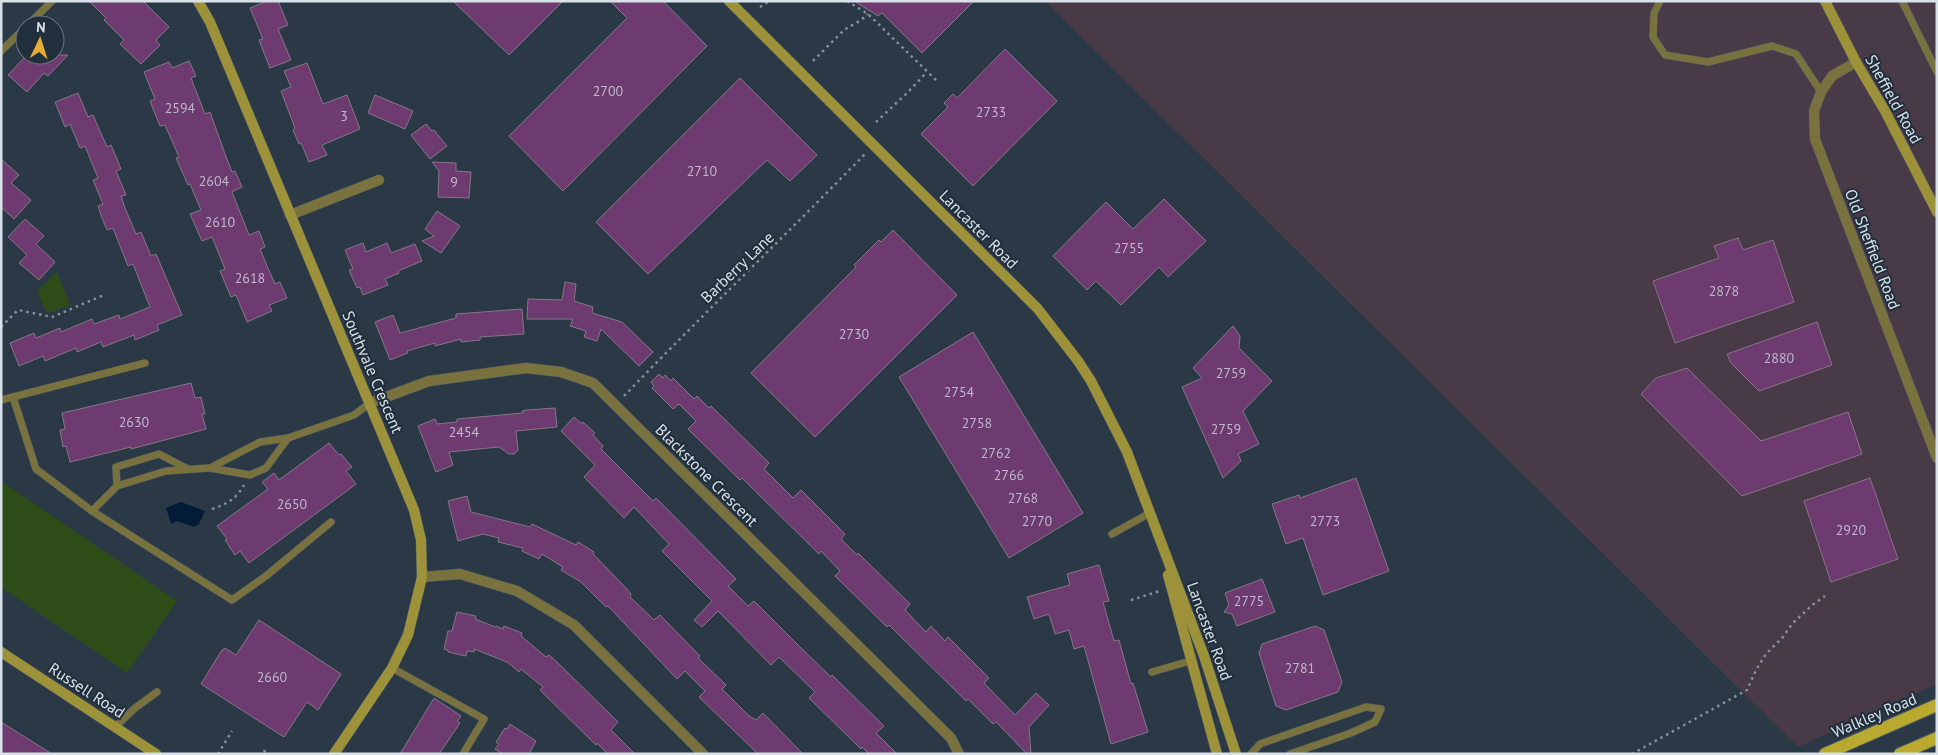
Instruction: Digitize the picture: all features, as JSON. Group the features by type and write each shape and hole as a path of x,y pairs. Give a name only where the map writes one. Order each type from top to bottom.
{"main road":[{"name":"Walkley Road","path":"1825,754 1937,706"},
{"path":"1900,754 1937,738"}],"street":[{"name":"Southvale Crescent","path":"198,1 210,22 370,403 414,510 421,540 422,577 408,635 392,668 334,754"},
{"name":"Lancaster Road","path":"728,1 1038,309 1078,361 1103,402 1134,468 1204,656 1236,754"},
{"name":"Sheffield Road","path":"1825,1 1856,62 1885,110 1937,212"},
{"name":"Old Sheffield Road","path":"1856,62 1832,76 1821,92 1814,111 1815,139 1937,458"},
{"path":"290,215 379,180"},
{"name":"Blackstone Crescent","path":"370,403 429,380 526,368 561,372 593,383 944,731 959,754"},
{"name":"Lancaster Road","path":"1151,516 1217,754"},
{"path":"422,577 460,574 517,591 574,625 703,754"},
{"name":"Russell Road","path":"1,652 156,754"},
{"path":"1190,660 1204,656"}],"lane":[{"path":"38,15 52,1"},
{"path":"1660,1 1654,13 1653,38 1665,55 1708,62 1772,46 1796,54 1821,92"},
{"path":"1902,1 1937,72"},
{"path":"1,51 15,38"},
{"path":"1,400 145,363"},
{"path":"13,397 36,469 92,511 232,600 266,576 331,522"},
{"path":"210,468 260,442 288,438 354,415 370,403"},
{"path":"92,511 117,486 166,471 210,468 250,475 266,468 288,438"},
{"path":"117,486 116,468 159,454 188,470"},
{"path":"1112,534 1151,516"},
{"path":"1152,672 1190,660"},
{"path":"392,668 484,719 463,754"},
{"path":"115,727 135,708 157,692"},
{"path":"1250,754 1260,744 1366,707 1380,709 1375,722 1351,733 1290,754"}],"path":[{"path":"760,7 769,1"},
{"path":"847,1 868,14 937,81"},
{"path":"813,61 844,30 868,14"},
{"path":"876,122 927,72"},
{"name":"Barberry Lane","path":"616,405 695,323 776,246 874,145"},
{"path":"1,327 18,310 52,317 104,295"},
{"path":"212,509 237,496 250,475"},
{"path":"1131,600 1161,590"},
{"path":"1632,754 1747,690 1766,654 1783,637 1792,624 1811,606 1826,596"},
{"path":"218,754 232,731"}],"shaded area":[{"path":"1045,1 1937,1 1937,684 1798,747"}],"green space":[{"path":"57,272 70,305 50,313 46,312 37,291"},
{"path":"1,481 177,601 127,673 1,587"}],"water":[{"path":"181,502 205,511 199,524 194,527 177,521 171,524 166,508"}],"building":[{"path":"89,1 143,1 169,27 156,40 160,45 141,64 120,44 124,40 104,20 106,18"},
{"path":"267,1 278,1 288,25 278,29 291,60 270,68 259,40 263,39 250,8"},
{"path":"453,1 563,1 509,55"},
{"path":"610,1 663,1 707,46 563,191 509,136 627,18"},
{"path":"854,1 974,1 922,53 882,13 878,16"},
{"path":"1005,49 1057,101 973,186 921,134 948,107 944,103 953,94 957,98"},
{"path":"189,61 196,76 191,78 205,114 210,112 232,172 235,171 242,187 232,192 249,235 259,231 265,247 260,249 267,266 275,284 280,282 287,298 269,305 272,311 247,322 236,295 231,297 220,271 225,269 212,237 202,241 190,214 201,210 176,158 179,157 165,125 160,126 150,101 155,99 144,72 169,62 172,68"},
{"path":"307,63 323,104 347,95 360,129 322,145 327,155 309,162 293,130 295,128 281,91 291,87 284,71"},
{"path":"18,65 58,65 48,76 44,73 27,92 8,75"},
{"path":"740,78 817,155 790,181 767,160 648,274 596,222"},
{"path":"78,93 88,117 93,115 107,147 111,145 121,169 116,171 126,195 121,196 125,208 136,234 141,232 151,256 156,254 182,315 157,325 159,330 135,340 134,335 103,347 101,342 77,352 76,348 45,361 43,356 19,366 10,343 34,333 36,338 60,328 61,332 92,319 94,324 119,315 120,319 150,307 133,264 128,266 113,228 107,230 102,218 98,206 103,204 93,180 98,178 85,146 80,148 70,124 65,127 55,102"},
{"path":"375,95 413,111 405,129 368,113"},
{"path":"426,124 432,131 434,130 447,146 430,159 411,135"},
{"path":"1,159 19,175 11,183 31,200 14,219 1,207"},
{"path":"432,162 456,163 456,171 471,172 469,198 438,197 439,171"},
{"path":"1164,199 1206,241 1168,277 1159,267 1121,305 1096,281 1087,290 1053,256 1106,202 1133,229"},
{"path":"437,211 460,226 441,253 422,241 434,236 425,229"},
{"path":"25,219 44,236 36,244 55,262 39,280 19,263 27,255 8,237"},
{"path":"893,230 957,295 815,437 751,373 856,267 854,265 879,240 881,242"},
{"path":"1738,238 1743,250 1773,240 1794,302 1675,343 1653,281 1719,258 1714,246"},
{"path":"363,243 366,252 387,243 391,253 415,244 422,261 398,271 399,273 385,279 388,285 363,295 360,287 357,288 349,270 353,269 345,250"},
{"path":"565,282 576,284 574,301 593,307 592,313 622,322 653,352 639,366 601,329 597,341 584,337 586,331 570,326 573,319 527,319 528,299 562,300"},
{"path":"522,309 524,334 480,337 480,340 461,342 461,339 435,346 435,343 407,351 408,353 390,360 375,322 393,315 400,333 456,318 456,314"},
{"path":"1817,322 1832,365 1759,391 1731,363 1727,354"},
{"path":"1233,326 1240,336 1239,348 1272,381 1243,411 1259,444 1238,454 1241,461 1223,478 1182,387 1202,378 1193,368"},
{"path":"973,332 1083,513 1009,558 899,377"},
{"path":"1687,368 1761,441 1848,412 1862,454 1742,496 1641,394 1656,378"},
{"path":"659,374 663,378 665,375 671,381 673,378 694,399 697,396 709,408 711,406 769,463 764,469 793,498 801,490 845,534 841,539 910,604 905,610 926,632 931,626 945,641 948,637 989,678 984,683 1015,715 1036,693 1049,705 1029,727 1031,754 1027,754 996,722 993,724 968,699 966,701 889,625 887,627 835,576 840,571 821,551 819,554 742,478 740,480 688,429 696,421 679,404 673,409 652,388 654,386 651,382"},
{"path":"191,383 195,398 201,397 205,414 202,414 206,429 131,449 131,447 70,462 66,446 63,447 60,430 65,429 62,413"},
{"path":"555,408 557,427 516,431 518,450 514,454 509,454 499,447 449,452 453,465 436,472 418,426 435,419 437,424 457,422 457,419"},
{"path":"574,417 595,433 593,435 603,446 601,449 653,501 656,498 736,579 728,586 748,606 754,601 884,726 876,733 897,754 869,754 862,747 861,749 809,698 815,692 779,657 771,665 718,611 702,627 694,620 712,601 662,551 669,544 634,507 624,518 584,477 595,465 561,431"},
{"path":"329,443 352,467 346,471 356,484 249,563 240,551 235,555 225,540 227,539 217,526 268,489 262,482 274,473 279,480"},
{"path":"1356,478 1389,571 1323,595 1303,538 1286,544 1272,504 1299,495 1300,498"},
{"path":"1870,478 1898,559 1831,582 1804,501"},
{"path":"467,496 471,512 530,527 532,524 576,545 578,542 594,552 593,554 631,594 630,597 654,620 660,615 700,656 698,658 726,685 722,689 749,716 756,720 763,713 803,754 758,754 699,697 705,691 685,671 677,679 608,606 606,607 581,582 561,570 563,567 542,554 539,559 522,551 523,548 498,542 499,538 483,534 458,541 448,501"},
{"path":"1099,565 1109,601 1103,602 1114,641 1119,640 1131,684 1133,683 1148,732 1111,744 1084,646 1074,649 1069,630 1055,634 1049,614 1034,619 1027,597 1070,585 1067,574"},
{"path":"1262,579 1275,612 1237,626 1232,614 1224,612 1229,605 1225,593"},
{"path":"457,612 476,616 475,619 495,627 503,629 504,626 522,633 521,636 546,657 549,655 618,722 611,730 635,754 608,754 597,743 596,745 540,690 543,687 521,669 519,672 507,662 474,649 474,652 467,651 466,656 448,652 448,650 444,649 448,631 452,631"},
{"path":"259,620 341,674 318,710 307,702 284,737 201,684 222,650 225,648 236,655"},
{"path":"1315,626 1324,630 1342,682 1338,692 1286,710 1276,706 1259,653 1262,644"},
{"path":"434,698 461,716 457,721 460,723 439,754 400,754"},
{"path":"1,722 52,754 1,754"},
{"path":"510,724 536,741 529,754 503,754 495,749 499,744 496,742"}]}
